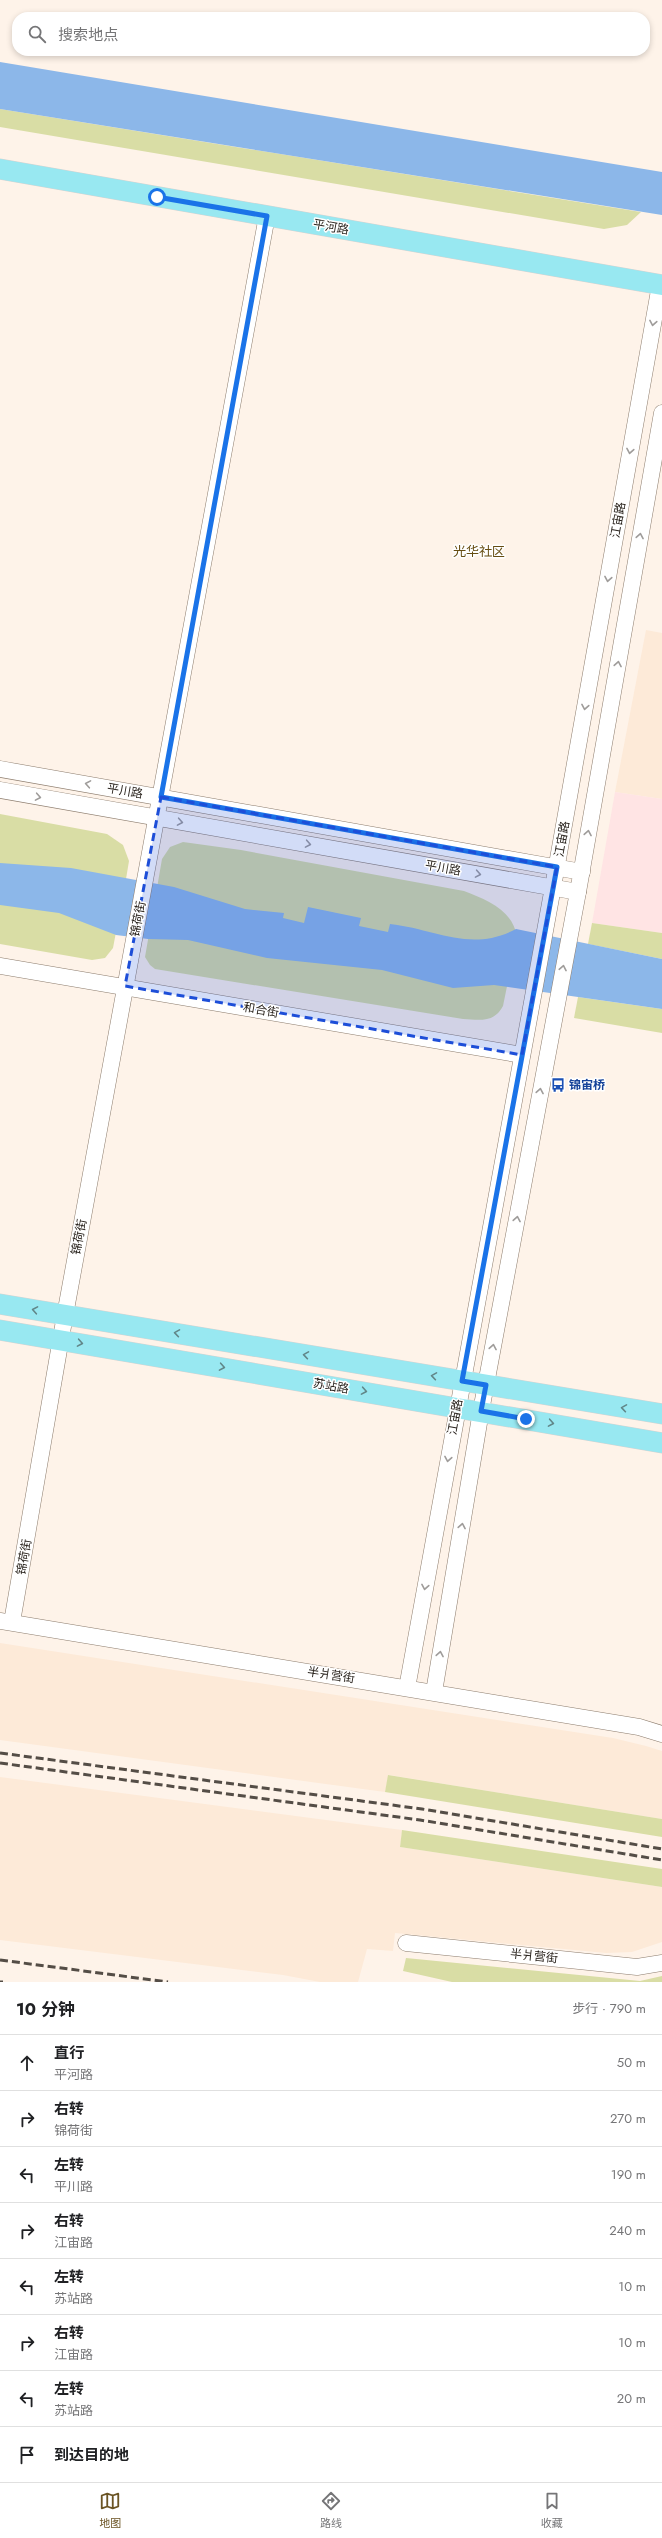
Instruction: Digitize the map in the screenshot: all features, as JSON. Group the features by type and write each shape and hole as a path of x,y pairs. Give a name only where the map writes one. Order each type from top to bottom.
{"main road":[{"name":"平河路","path":"0,170 661,281"},
{"path":"0,1304 662,1414"},
{"name":"苏站路","path":"0,1330 662,1443"}],"street":[{"name":"锦荷街","path":"6,1622 150,860 267,216"},
{"name":"江宙路","path":"407,1688 457,1407 557,867 661,281"},
{"name":"江宙路","path":"434,1692 481,1411 582,872 662,413"},
{"name":"平川路","path":"0,769 582,872"},
{"name":"平川路","path":"0,790 578,892"},
{"name":"和合街","path":"0,966 522,1054"},
{"name":"半爿营街","path":"6,1622 434,1692 639,1727 662,1734"},
{"name":"半爿营街","path":"406,1943 637,1967 662,1963"}],"highlighted area":[{"path":"161,797 557,867 522,1055 125,986"}],"shaded area":[{"path":"646,630 662,633 662,799 615,792"},
{"path":"615,792 662,799 662,933 592,923"},
{"path":"0,1643 613,1738 646,1746 662,1751 662,1819 389,1775 385,1792 0,1740"},
{"path":"0,1777 402,1830 400,1847 662,1887 662,1942 632,1952 606,1953 395,1933 393,1951 367,1949 358,1982 320,1982 283,1975 0,1940"}],"green space":[{"path":"0,109 641,212 627,225 604,229 0,127"},
{"path":"0,814 107,834 123,845 129,861 113,948 105,958 92,960 0,944"},
{"path":"183,842 241,850 464,891 490,902 505,913 515,928 517,937 503,1006 491,1018 481,1020 463,1019 155,969 150,965 145,957 162,859 170,847"},
{"path":"592,923 662,933 662,959 588,944"},
{"path":"578,997 662,1009 662,1033 574,1018"},
{"path":"388,1775 662,1819 662,1837 385,1792"},
{"path":"402,1830 662,1869 662,1887 400,1847"},
{"path":"406,1958 640,1981 662,1976 662,1982 452,1982 403,1971"}],"water":[{"path":"0,62 662,172 662,215 0,109"},
{"path":"0,863 71,868 174,887 245,909 284,913 283,918 304,923 308,907 361,918 359,926 388,932 390,924 453,937 483,939 499,936 516,929 662,959 662,1009 494,985 453,988 382,970 267,958 188,940 148,939 116,935 59,913 0,905"}],"railway":[{"path":"0,1753 422,1809 662,1849"},
{"path":"0,1763 420,1820 662,1860"},
{"path":"0,1960 168,1982"}],"place":[{"name":"锦宙桥","path":"558,1085"}],"district":[{"name":"光华社区","path":"479,551"}],"route":[{"path":"157,197 267,216 161,797 557,867 462,1381 486,1385 481,1411 526,1419"}]}
